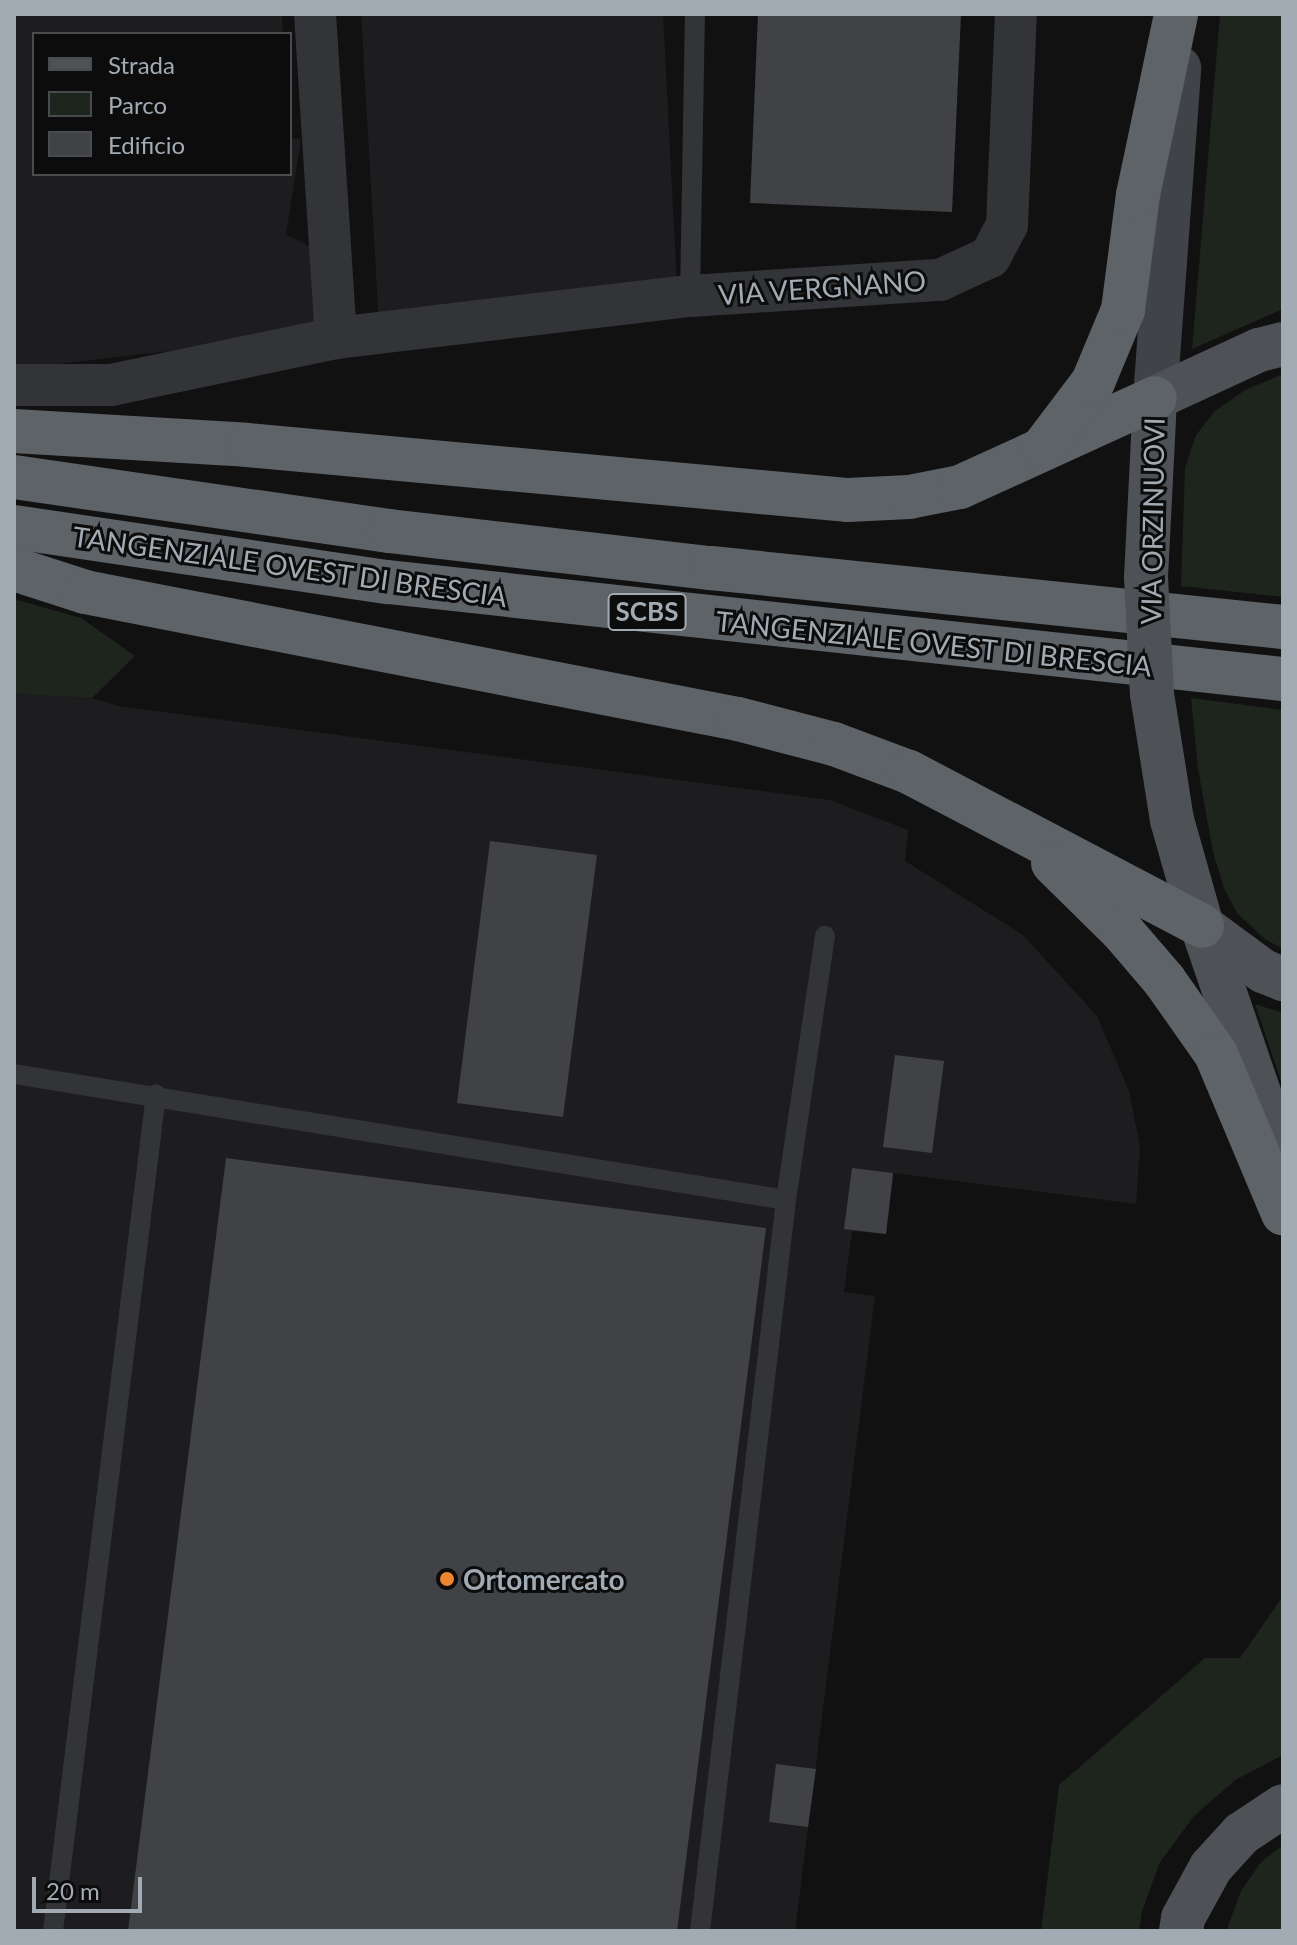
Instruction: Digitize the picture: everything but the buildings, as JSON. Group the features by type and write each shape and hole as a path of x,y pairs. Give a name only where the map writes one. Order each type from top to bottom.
{"highway":[{"path":"1039,453 1093,382 1123,310 1138,195 1176,14"},
{"path":"14,431 262,447 848,500 909,497 960,487 1155,398"},
{"name":"TANGENZIALE OVEST DI BRESCIA","path":"14,477 389,531 711,568 1283,627"},
{"name":"TANGENZIALE OVEST DI BRESCIA","path":"14,527 388,582 1283,679"},
{"path":"14,569 85,592 738,719 849,750 909,772 1202,926"},
{"path":"995,816 1062,870 1164,980 1216,1054 1283,1213"}],"main road":[{"name":"VIA ORZINUOVI","path":"1183,14 1155,398 1146,577 1152,694 1172,820 1202,926 1283,1163"},
{"name":"VIA ORZINUOVI","path":"1155,398 1259,350 1283,344"},
{"path":"1202,926 1263,971 1283,979"},
{"path":"1181,1931 1183,1918 1211,1867 1241,1834 1283,1806"}],"street":[{"path":"315,14 336,338"},
{"name":"VIA VERGNANO","path":"14,385 111,385 336,338 690,296 940,280 990,257 1007,225 1016,14"}],"lane":[{"name":"VIA VERGNANO","path":"690,296 695,14"},
{"path":"700,1931 786,1200 825,936"},
{"path":"14,1074 156,1094 786,1200"},
{"path":"53,1931 156,1094"}],"shaded area":[{"path":"14,14 282,14 283,32 32,32 32,176 292,176 292,138 301,139 286,235 316,249 317,321 299,336 14,369"},
{"path":"361,14 663,14 677,285 379,325"},
{"path":"14,694 92,698 118,706 830,800 908,830 905,861 1023,935 1097,1016 1129,1091 1140,1147 1136,1204 894,1173 886,1234 852,1231 844,1292 875,1296 795,1931 14,1931"}],"green space":[{"path":"1220,14 1283,14 1283,309 1192,349"},
{"path":"1283,374 1283,597 1181,586 1185,468 1196,435 1215,411 1245,390"},
{"path":"14,599 81,618 135,656 92,698 14,694"},
{"path":"1191,698 1283,710 1283,949 1265,939 1237,913 1224,888 1213,852 1198,769"},
{"path":"1255,1004 1283,1013 1283,1087"},
{"path":"1283,1596 1283,1755 1235,1780 1194,1816 1160,1862 1142,1911 1139,1931 1041,1931 1059,1785 1205,1658 1240,1658"},
{"path":"1283,1845 1283,1931 1226,1931 1241,1891 1261,1862"}],"place":[{"name":"Ortomercato","path":"447,1579"}]}
